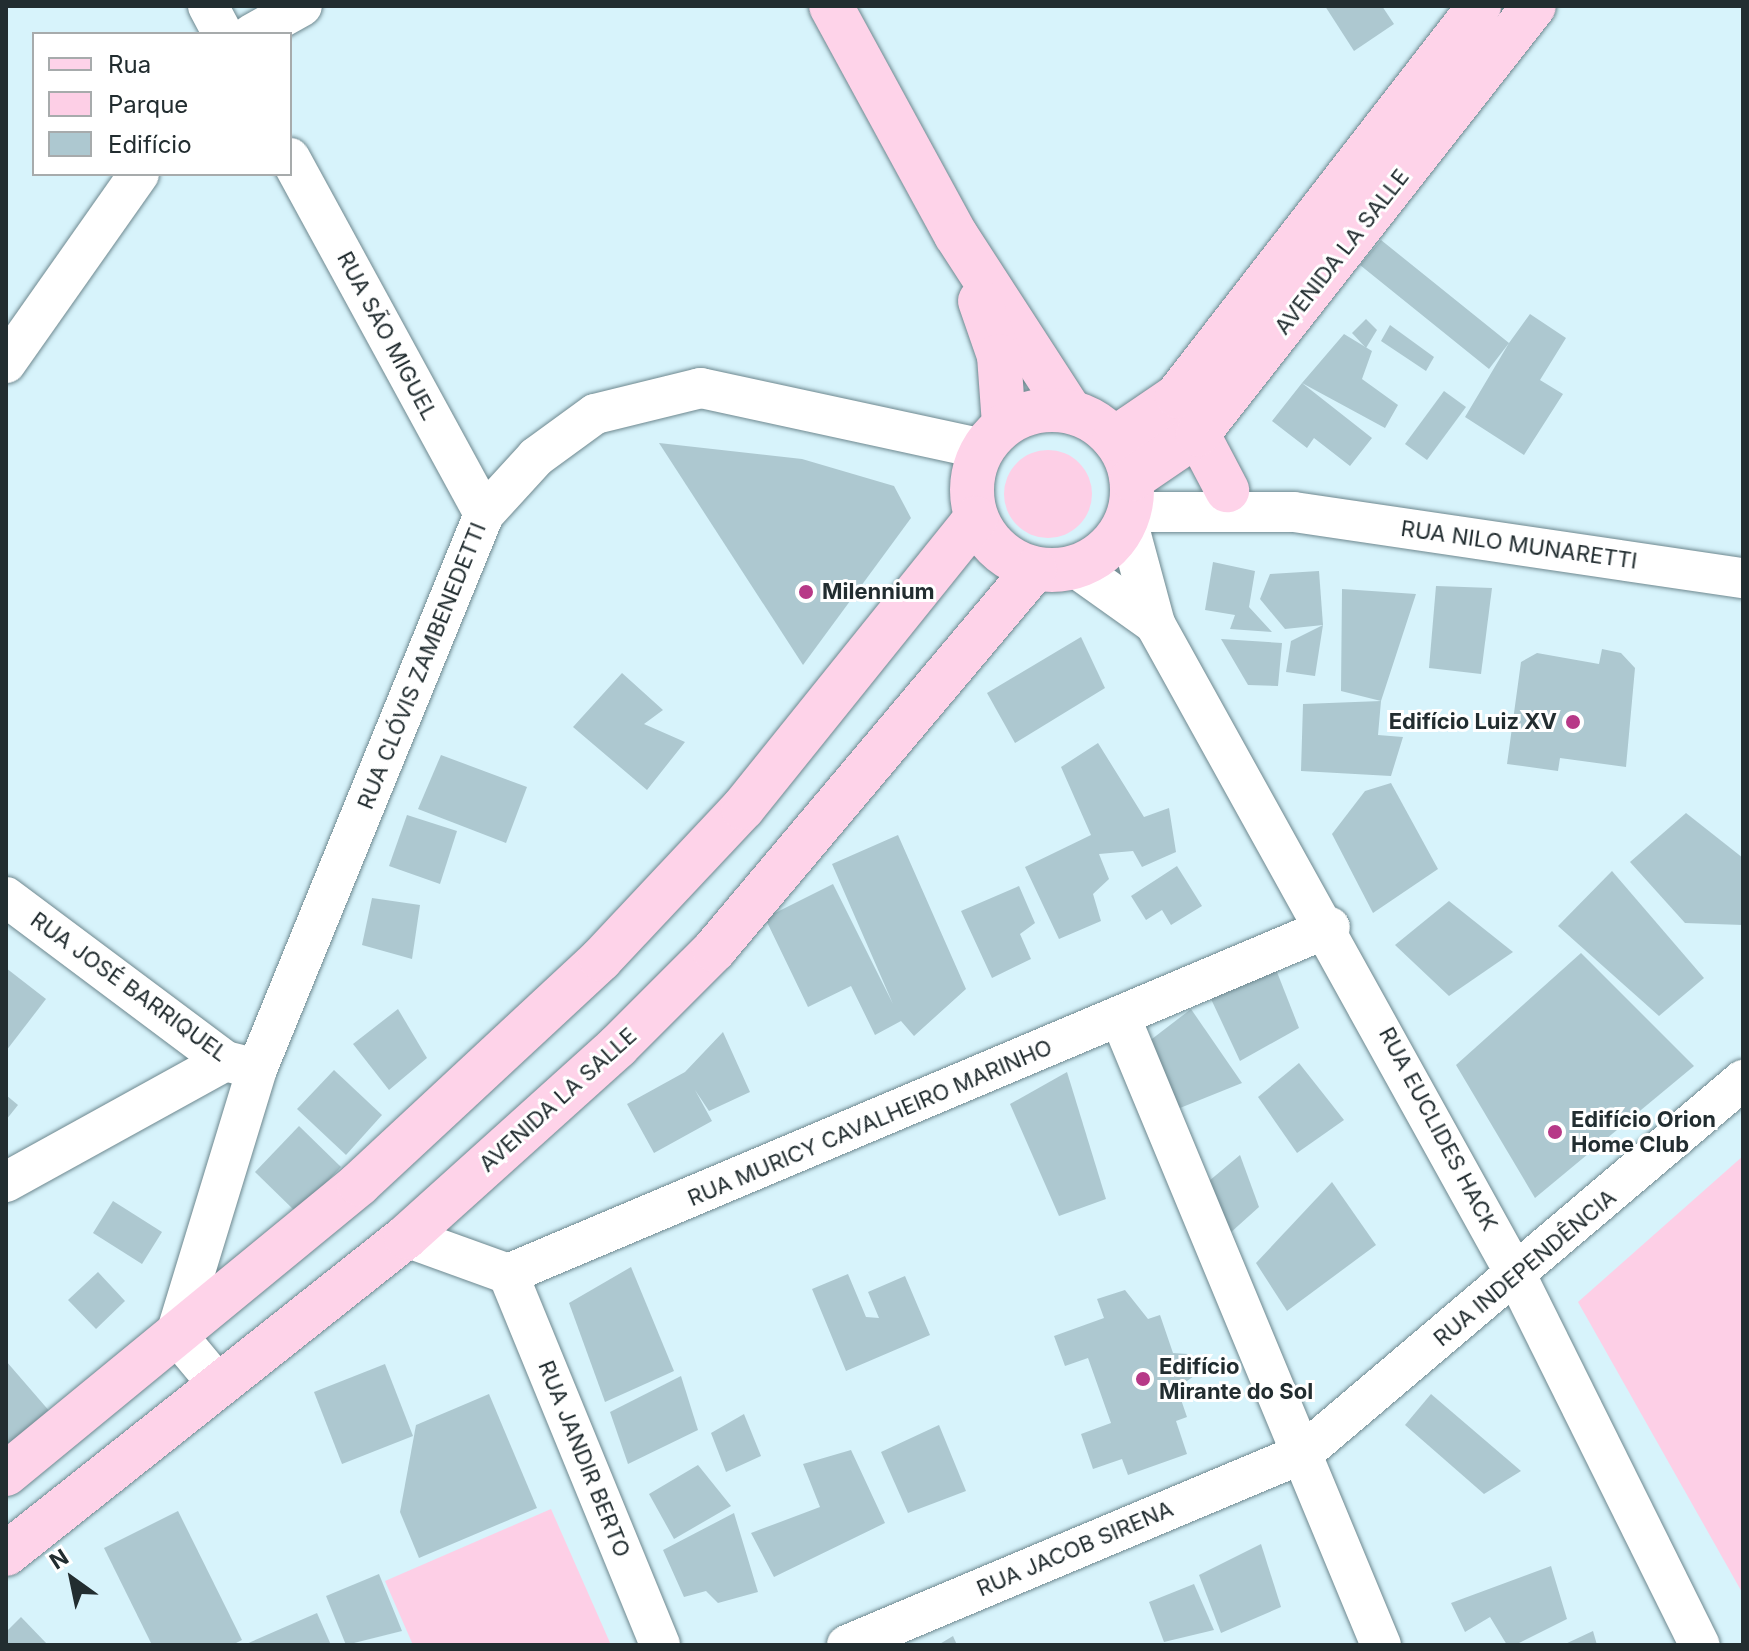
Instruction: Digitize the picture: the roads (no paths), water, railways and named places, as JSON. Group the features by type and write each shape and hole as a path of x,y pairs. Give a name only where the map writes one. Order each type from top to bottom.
{"main road":[{"path":"831,6 956,235 1070,411 1114,439 1131,499 1109,546 1055,568 998,551 976,518 970,487 993,437 999,356 956,235"},
{"name":"AVENIDA LA SALLE","path":"1131,499 1198,434 1497,57 1531,7"},
{"name":"AVENIDA LA SALLE","path":"1114,439 1177,396 1464,12"},
{"path":"1177,396 1227,490"},
{"path":"993,437 1036,411 1070,411"},
{"path":"6,1474 393,1152 601,959 743,808 976,518"},
{"name":"AVENIDA LA SALLE","path":"6,1554 216,1382 406,1237 618,1046 714,950 796,850 1055,568"},
{"path":"743,808 796,850"}],"street":[{"path":"208,6 222,32"},
{"path":"256,32 302,6"},
{"path":"1464,12 1497,57"},
{"name":"RUA SÃO MIGUEL","path":"292,162 484,514"},
{"path":"6,363 138,176"},
{"name":"RUA CLÓVIS ZAMBENEDETTI","path":"176,1334 241,1065 484,514 536,457 595,414 701,388 993,437"},
{"name":"RUA NILO MUNARETTI","path":"1131,499 1227,490 1294,512"},
{"name":"RUA NILO MUNARETTI","path":"1131,499 1294,512 1743,578"},
{"name":"RUA EUCLIDES HACK","path":"1131,499 1155,624 1330,927 1517,1277 1700,1645"},
{"name":"RUA EUCLIDES HACK","path":"1055,568 1155,624"},
{"name":"RUA JOSÉ BARRIQUEL","path":"6,897 241,1065"},
{"name":"RUA MURICY CAVALHEIRO MARINHO","path":"508,1274 1121,1019 1330,927"},
{"path":"1121,1019 1381,1645"},
{"path":"6,1182 241,1065"},
{"name":"RUA INDEPENDÊNCIA","path":"1303,1453 1517,1277 1743,1080"},
{"path":"406,1237 508,1274"},
{"name":"RUA JANDIR BERTO","path":"508,1274 660,1645"},
{"path":"176,1334 216,1382"},
{"name":"RUA JACOB SIRENA","path":"847,1645 1303,1453"}],"place":[{"name":"Milennium","path":"806,592"},
{"name":"Edifício Luiz XV","path":"1573,722"},
{"name":"Edifício Orion Home Club","path":"1555,1132"},
{"name":"Edifício Mirante do Sol","path":"1143,1379"}]}
